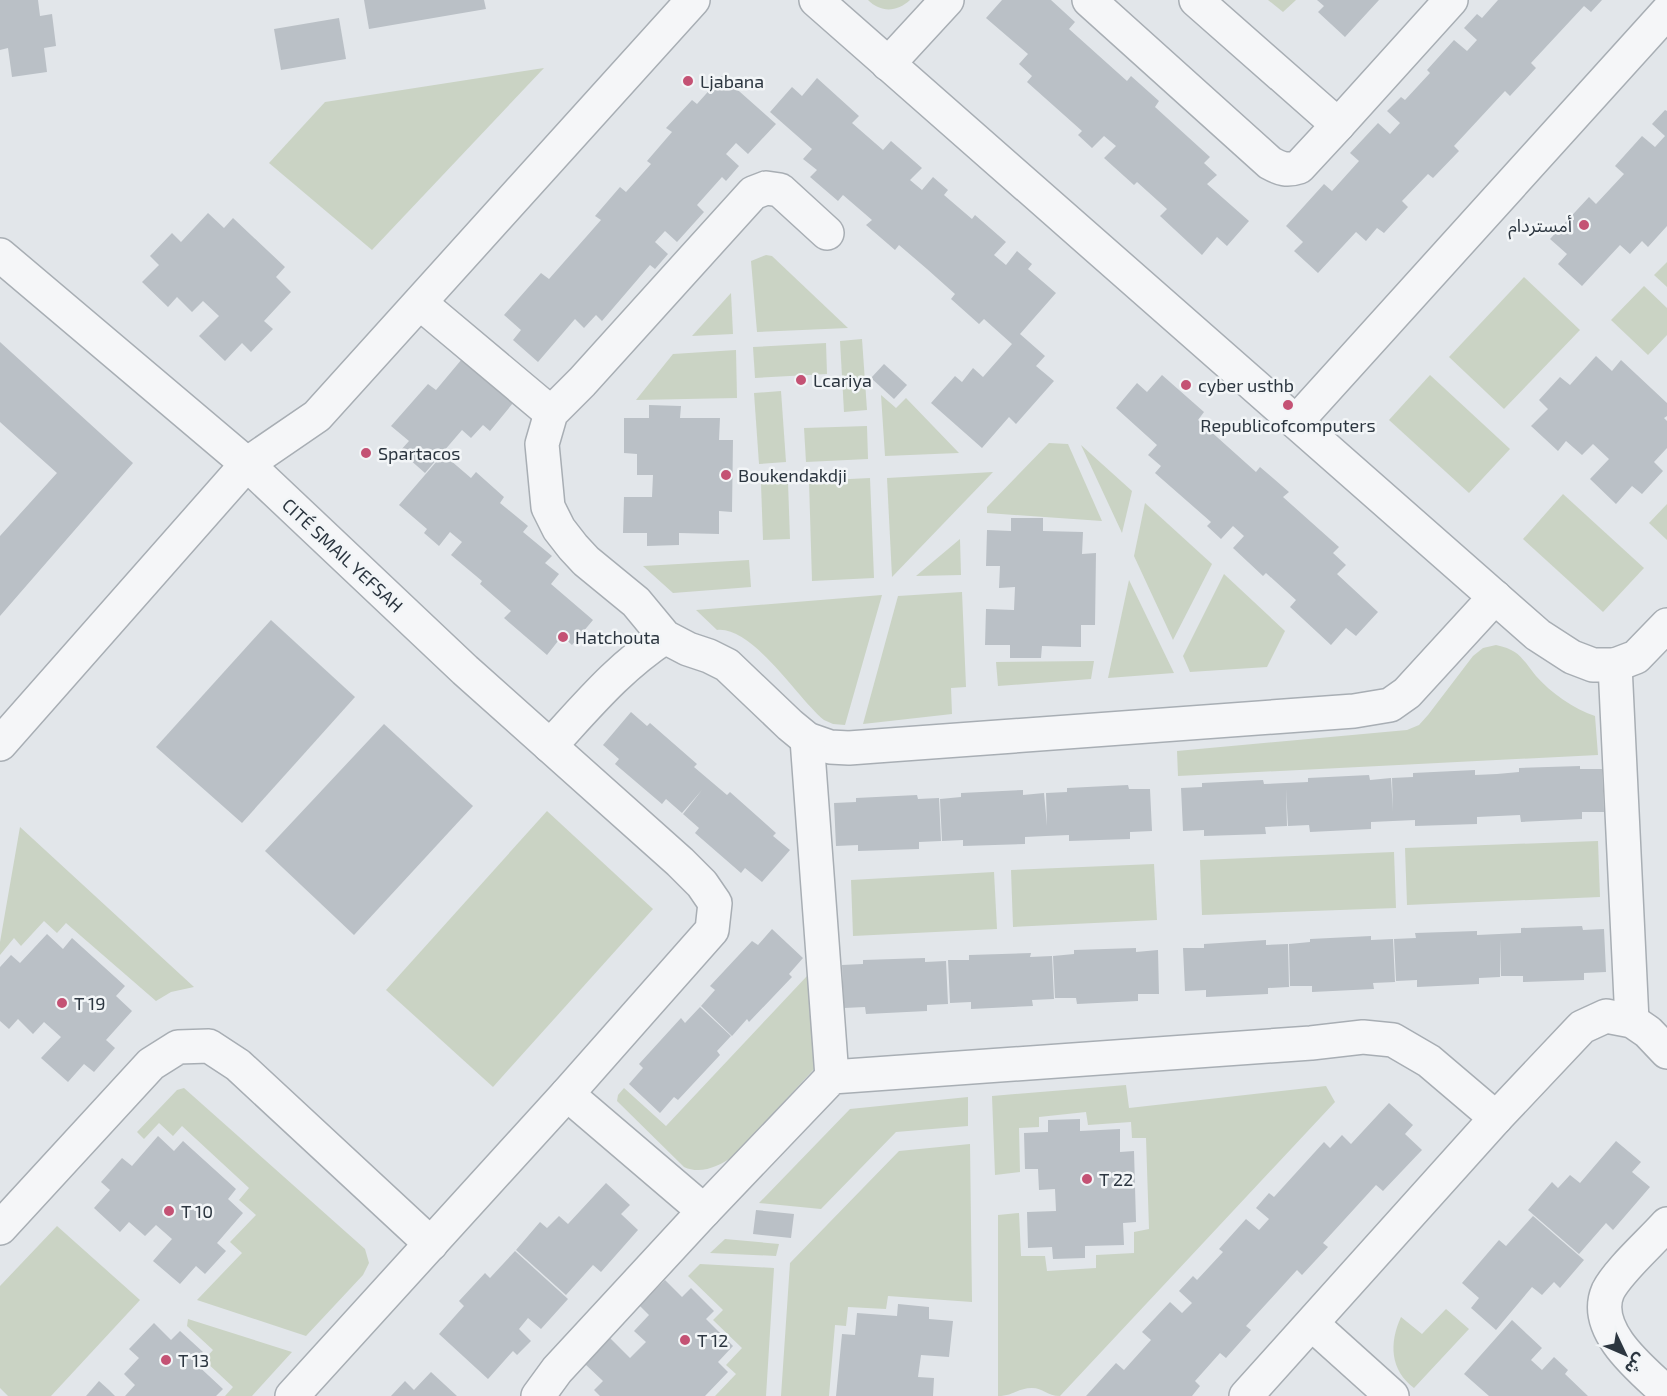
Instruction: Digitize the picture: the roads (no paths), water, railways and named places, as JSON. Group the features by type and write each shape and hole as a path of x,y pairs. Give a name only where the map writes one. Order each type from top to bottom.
{"street":[{"path":"0,744 247,464 317,416 693,0"},
{"path":"816,0 1538,635 1572,657 1593,665 1615,665 1636,657 1667,625"},
{"path":"888,64 946,0"},
{"path":"1089,0 1270,163 1280,169 1291,170 1299,167 1451,0"},
{"path":"1196,0 1338,125"},
{"path":"1296,422 1667,12"},
{"path":"826,233 780,190 766,188 753,193 582,382 551,413 542,444 548,507 559,529 586,561 636,602 665,637 728,665 807,739 830,747 849,748 1354,711 1390,705 1407,693 1495,597"},
{"name":"CITÉ SMAIL YEFSAH","path":"0,255 247,464 465,670 680,862 702,884 715,903 712,930 567,1094 292,1396"},
{"path":"420,303 551,413"},
{"path":"550,746 620,671 665,637"},
{"path":"1615,665 1632,1021"},
{"path":"807,739 832,1077"},
{"path":"1246,1396 1496,1118 1582,1027 1606,1016 1632,1021 1648,1032 1667,1052"},
{"path":"538,1396 556,1370 832,1077 1311,1043 1363,1037 1393,1040 1429,1060 1496,1118"},
{"path":"0,1228 151,1064 178,1047 209,1046 238,1065 430,1244"},
{"path":"567,1094 704,1211"},
{"path":"1667,1224 1620,1275 1608,1292 1604,1318 1613,1338 1667,1393"},
{"path":"1312,1324 1392,1396"}],"place":[{"name":"Ljabana","path":"688,81"},
{"name":"أمستردام","path":"1584,225"},
{"name":"Lcariya","path":"801,380"},
{"name":"cyber usthb","path":"1186,385"},
{"name":"Republicofcomputers","path":"1288,405"},
{"name":"Spartacos","path":"366,453"},
{"name":"Boukendakdji","path":"726,475"},
{"name":"Hatchouta","path":"563,637"},
{"name":"T 19","path":"62,1003"},
{"name":"T 22","path":"1087,1179"},
{"name":"T 10","path":"169,1211"},
{"name":"T 12","path":"685,1340"},
{"name":"T 13","path":"166,1360"}]}
